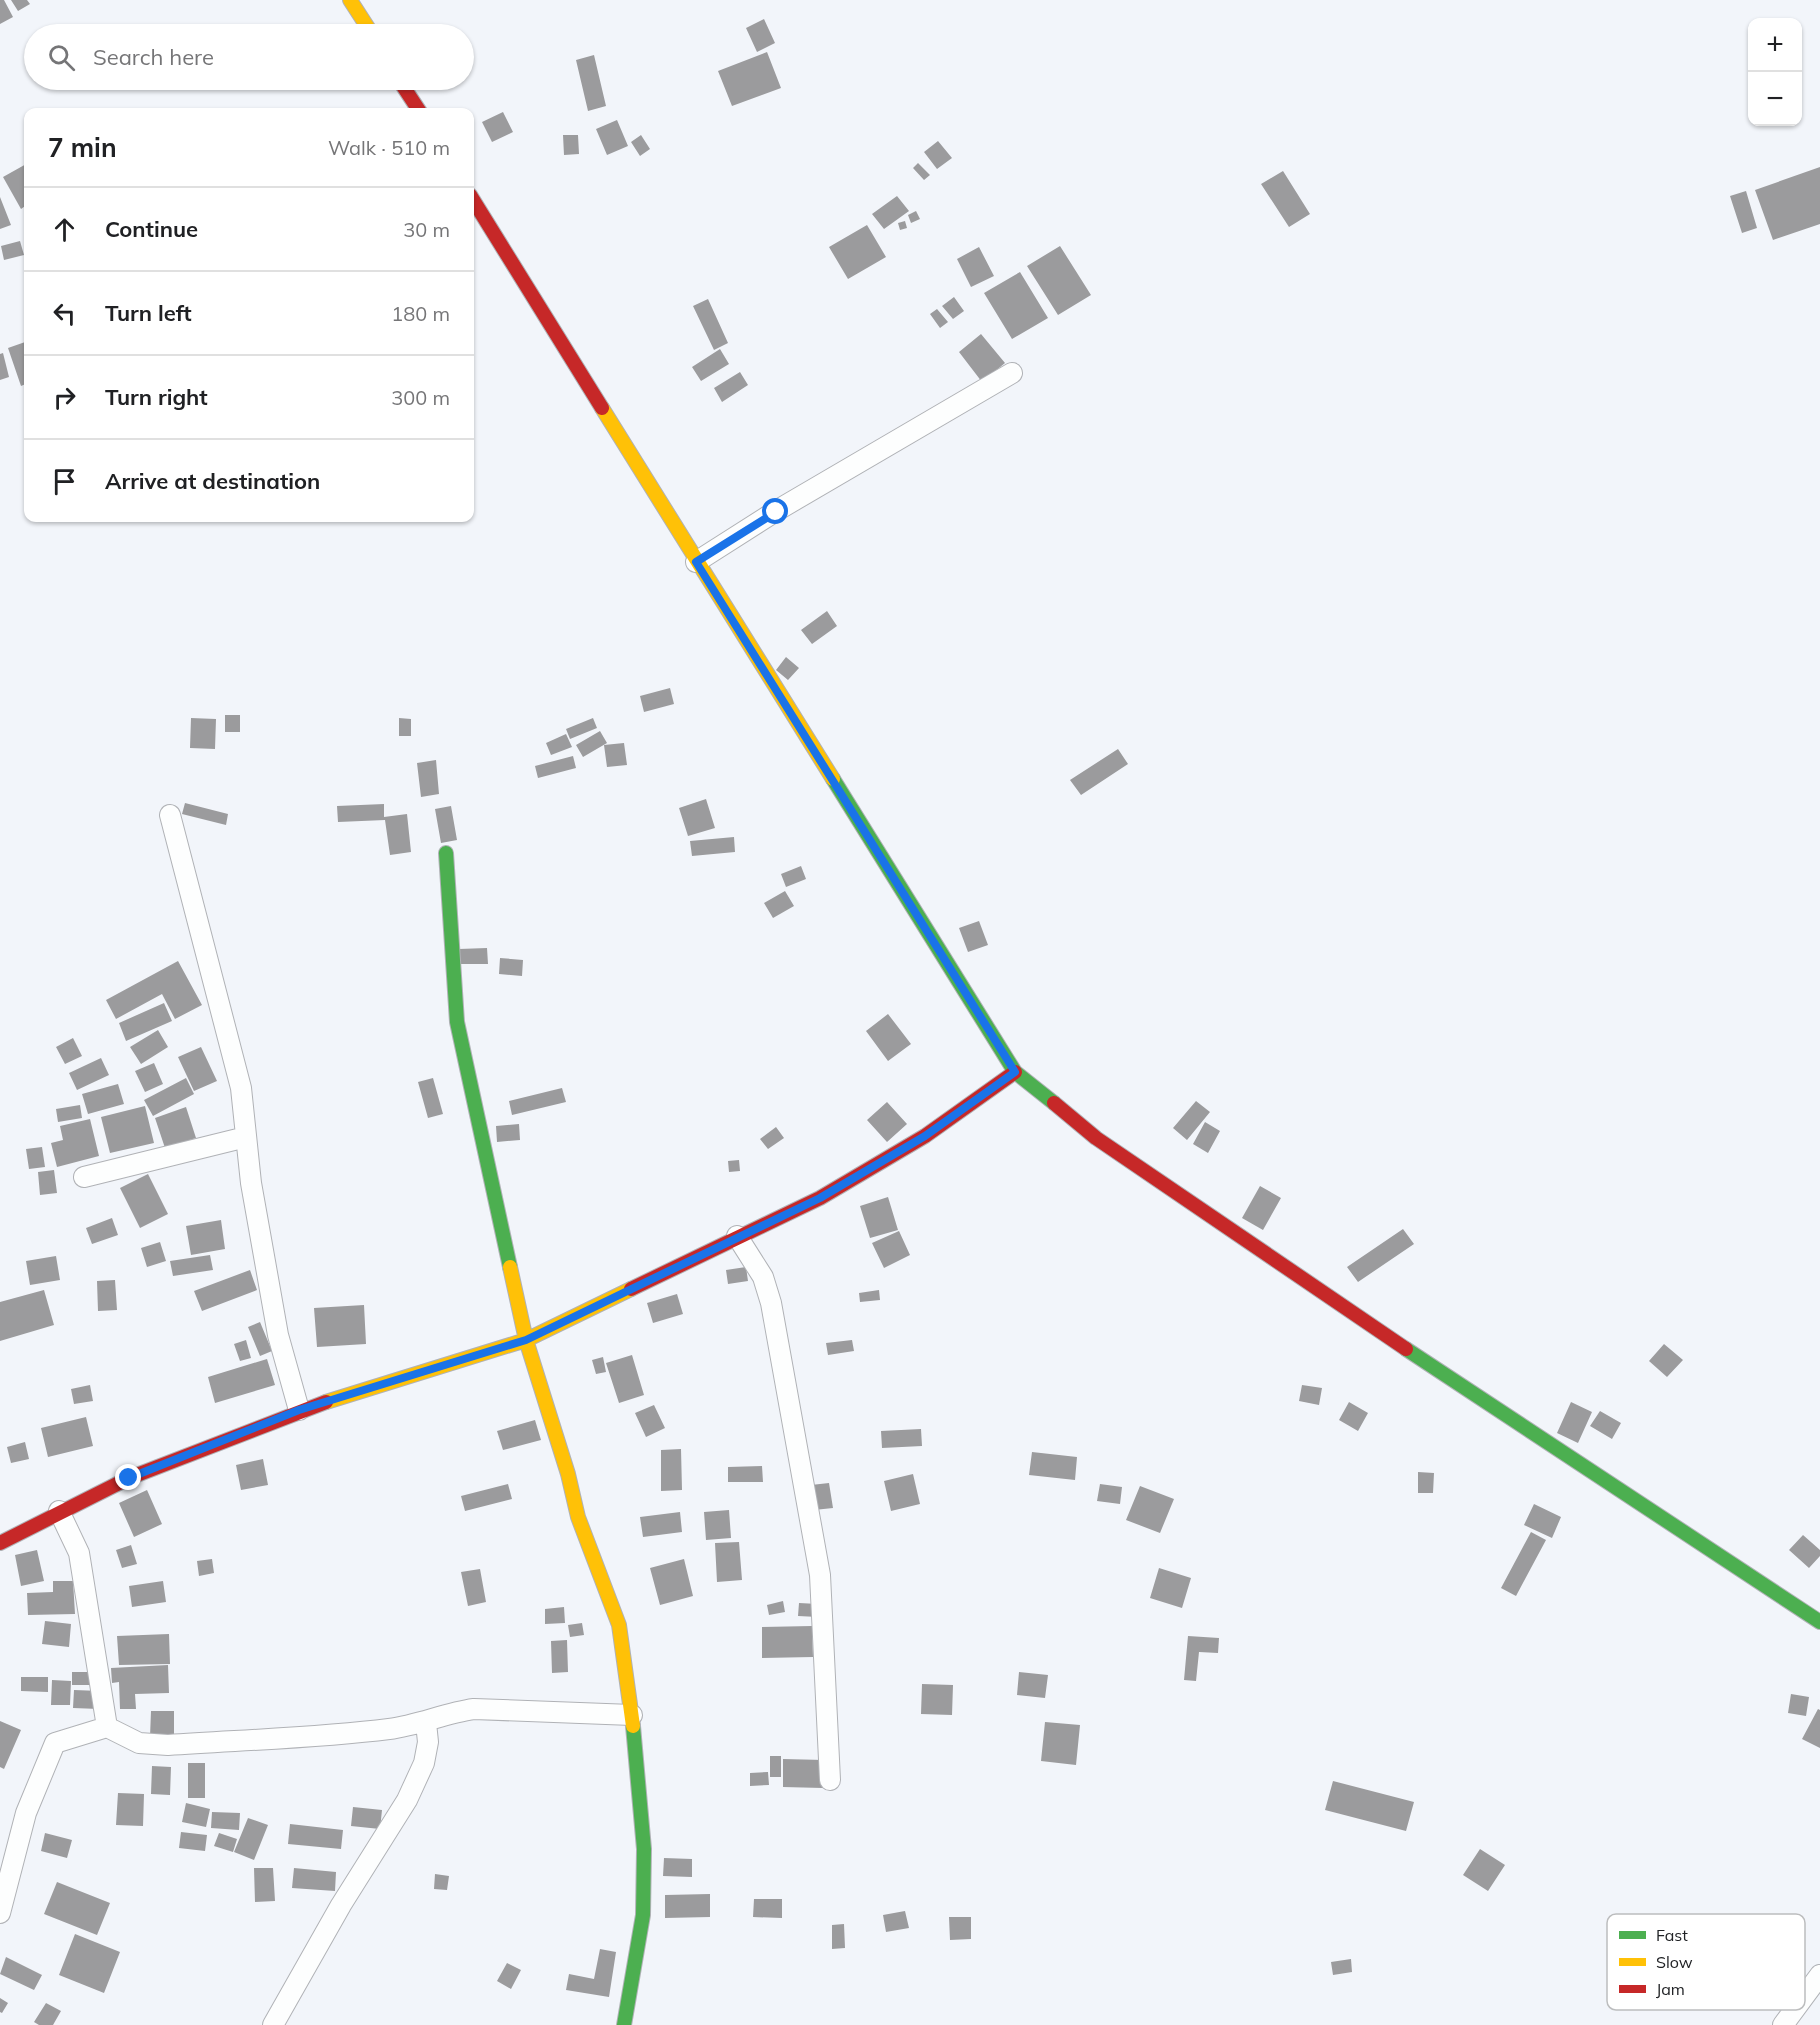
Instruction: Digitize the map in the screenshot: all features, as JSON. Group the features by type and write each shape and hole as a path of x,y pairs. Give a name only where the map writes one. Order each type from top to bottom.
{"street":[{"path":"350,0 366,24"},
{"path":"406,90 417,108"},
{"path":"474,201 1015,1072 1096,1138 1336,1302 1820,1622"},
{"path":"696,562 776,512 1012,374"},
{"path":"170,815 242,1088 251,1183 278,1335 299,1410"},
{"path":"446,853 457,1022 526,1340 568,1474 578,1517 619,1625 632,1715 644,1850 643,1904 624,2025"},
{"path":"0,1543 59,1511 129,1478 299,1410 526,1340 737,1236 820,1198 925,1136 1015,1072"},
{"path":"84,1177 246,1137"},
{"path":"737,1236 763,1277 771,1303 807,1497 820,1575 830,1780"},
{"path":"59,1511 79,1553 107,1727"},
{"path":"0,1912 26,1813 55,1743 107,1727 139,1743 168,1745 389,1729 426,1723 450,1713 474,1708 632,1715"},
{"path":"273,2025 341,1905 407,1800 424,1763 428,1742 426,1723"},
{"path":"1805,1995 1820,1975"},
{"path":"1783,2025 1794,2010"}],"building":[{"path":"0,0 4,0 13,17 0,24"},
{"path":"11,0 27,0 30,4 18,11"},
{"path":"764,19 775,43 757,52 746,28"},
{"path":"767,52 781,88 732,106 718,71"},
{"path":"594,55 606,106 588,111 576,60"},
{"path":"503,112 513,132 492,142 482,122"},
{"path":"617,120 628,146 607,155 596,129"},
{"path":"563,135 578,135 579,154 564,155"},
{"path":"641,135 650,149 640,156 631,142"},
{"path":"938,141 952,158 937,169 924,152"},
{"path":"918,163 930,175 924,180 913,168"},
{"path":"24,165 24,207 21,209 3,177"},
{"path":"1820,167 1820,224 1773,240 1755,190"},
{"path":"1283,171 1310,214 1289,227 1261,184"},
{"path":"1746,191 1757,228 1742,233 1730,196"},
{"path":"897,196 909,211 884,229 872,214"},
{"path":"0,197 11,225 0,229"},
{"path":"916,211 920,219 911,223 908,215"},
{"path":"905,221 907,228 900,230 898,223"},
{"path":"867,225 886,257 848,279 829,247"},
{"path":"20,241 24,255 4,260 1,246"},
{"path":"1060,246 1091,295 1058,315 1027,266"},
{"path":"979,247 994,276 971,287 957,259"},
{"path":"1020,272 1048,318 1012,339 984,293"},
{"path":"954,297 964,311 953,319 942,306"},
{"path":"708,299 728,343 714,350 693,306"},
{"path":"937,309 948,322 940,328 930,314"},
{"path":"981,334 1005,363 982,382 959,352"},
{"path":"24,342 24,385 21,386 8,348"},
{"path":"720,349 729,364 701,381 692,367"},
{"path":"3,353 9,377 0,380 0,354"},
{"path":"740,372 748,385 722,402 714,388"},
{"path":"827,611 837,626 812,644 801,630"},
{"path":"786,657 799,668 788,680 776,670"},
{"path":"670,688 674,704 644,712 640,696"},
{"path":"225,715 240,715 240,732 225,732"},
{"path":"191,718 216,719 215,749 190,748"},
{"path":"399,718 411,719 411,736 399,736"},
{"path":"593,718 597,728 570,739 566,729"},
{"path":"600,731 607,743 583,757 576,745"},
{"path":"566,734 572,747 551,755 546,743"},
{"path":"624,743 627,765 607,767 604,745"},
{"path":"1118,749 1128,764 1081,795 1070,780"},
{"path":"573,756 576,768 538,778 535,766"},
{"path":"436,760 439,794 421,797 417,763"},
{"path":"706,799 715,828 688,836 679,808"},
{"path":"185,803 228,814 226,825 182,814"},
{"path":"384,804 384,817 407,814 411,852 390,855 385,820 338,822 337,806"},
{"path":"451,806 457,840 441,843 435,809"},
{"path":"734,837 735,852 692,856 690,841"},
{"path":"801,866 806,879 786,887 781,874"},
{"path":"785,891 794,906 773,918 764,903"},
{"path":"979,921 988,945 968,952 959,928"},
{"path":"487,948 488,964 459,964 459,949"},
{"path":"500,958 523,960 522,976 499,974"},
{"path":"178,961 202,1005 175,1019 162,994 116,1019 106,1000"},
{"path":"164,1003 172,1021 126,1041 119,1023"},
{"path":"888,1014 911,1044 888,1061 866,1031"},
{"path":"158,1030 168,1047 141,1064 130,1047"},
{"path":"73,1038 82,1056 65,1064 56,1047"},
{"path":"201,1047 217,1081 194,1091 178,1057"},
{"path":"101,1058 109,1075 77,1090 69,1073"},
{"path":"154,1063 163,1084 145,1092 135,1071"},
{"path":"186,1078 194,1094 153,1116 144,1100"},
{"path":"433,1078 443,1114 428,1118 418,1082"},
{"path":"118,1084 124,1104 88,1114 82,1094"},
{"path":"562,1088 566,1102 512,1115 509,1101"},
{"path":"1196,1101 1210,1112 1187,1140 1173,1128"},
{"path":"887,1102 907,1124 887,1142 867,1120"},
{"path":"80,1105 82,1118 58,1122 56,1109"},
{"path":"145,1106 154,1143 110,1153 101,1117"},
{"path":"186,1107 196,1138 165,1148 155,1118"},
{"path":"90,1119 99,1156 57,1167 51,1143 63,1140 60,1126"},
{"path":"1205,1122 1220,1131 1208,1153 1193,1144"},
{"path":"519,1124 520,1140 497,1142 496,1126"},
{"path":"776,1127 784,1138 768,1149 760,1139"},
{"path":"42,1147 45,1167 29,1169 26,1149"},
{"path":"739,1160 740,1171 729,1172 728,1161"},
{"path":"54,1170 57,1193 40,1195 38,1172"},
{"path":"148,1174 168,1214 140,1228 120,1188"},
{"path":"1260,1186 1281,1198 1263,1230 1242,1218"},
{"path":"888,1197 898,1230 870,1238 860,1206"},
{"path":"112,1218 118,1235 92,1244 86,1228"},
{"path":"221,1220 225,1249 191,1255 186,1226"},
{"path":"1403,1229 1414,1244 1358,1282 1347,1267"},
{"path":"899,1231 910,1255 884,1268 872,1243"},
{"path":"160,1242 166,1261 147,1267 141,1248"},
{"path":"210,1255 213,1270 173,1276 170,1261"},
{"path":"56,1256 60,1280 30,1285 26,1261"},
{"path":"746,1267 748,1281 728,1284 726,1270"},
{"path":"250,1270 257,1290 202,1311 194,1291"},
{"path":"115,1280 117,1310 98,1311 97,1281"},
{"path":"44,1290 54,1325 0,1341 0,1302"},
{"path":"879,1290 880,1300 860,1302 859,1293"},
{"path":"677,1294 683,1314 653,1323 647,1303"},
{"path":"364,1305 366,1344 317,1347 314,1308"},
{"path":"260,1322 272,1351 260,1356 248,1327"},
{"path":"246,1340 251,1358 240,1361 234,1344"},
{"path":"852,1340 854,1351 828,1355 826,1343"},
{"path":"1664,1344 1683,1360 1667,1377 1649,1361"},
{"path":"632,1355 644,1395 619,1403 606,1363"},
{"path":"603,1357 606,1372 596,1374 592,1360"},
{"path":"267,1359 275,1385 215,1403 208,1377"},
{"path":"90,1385 93,1401 74,1404 71,1389"},
{"path":"1302,1385 1322,1388 1319,1405 1299,1401"},
{"path":"1349,1402 1368,1413 1358,1431 1339,1420"},
{"path":"1571,1402 1592,1412 1578,1443 1557,1433"},
{"path":"654,1405 665,1428 646,1437 635,1413"},
{"path":"1600,1411 1621,1423 1612,1439 1590,1426"},
{"path":"86,1417 93,1446 48,1457 41,1428"},
{"path":"535,1420 541,1440 503,1450 497,1431"},
{"path":"921,1429 922,1446 882,1448 881,1431"},
{"path":"25,1442 29,1459 11,1463 7,1447"},
{"path":"681,1449 682,1490 661,1491 661,1450"},
{"path":"1032,1452 1077,1457 1075,1480 1029,1475"},
{"path":"263,1459 268,1485 241,1490 236,1465"},
{"path":"762,1466 763,1482 728,1482 728,1467"},
{"path":"1418,1472 1434,1473 1433,1493 1418,1493"},
{"path":"913,1474 920,1504 891,1511 884,1481"},
{"path":"829,1483 833,1508 814,1510 811,1485"},
{"path":"508,1484 512,1499 465,1511 461,1496"},
{"path":"1100,1484 1122,1487 1120,1504 1097,1501"},
{"path":"1140,1486 1174,1499 1160,1533 1126,1520"},
{"path":"147,1490 162,1524 134,1537 119,1503"},
{"path":"1534,1504 1561,1517 1552,1538 1524,1525"},
{"path":"729,1510 731,1538 706,1540 704,1512"},
{"path":"680,1512 682,1532 643,1537 640,1517"},
{"path":"1531,1532 1546,1540 1516,1596 1501,1588"},
{"path":"1803,1535 1820,1550 1820,1556 1809,1568 1789,1550"},
{"path":"739,1542 742,1580 717,1582 715,1543"},
{"path":"131,1545 137,1564 122,1568 116,1550"},
{"path":"37,1550 44,1581 21,1586 15,1555"},
{"path":"212,1559 214,1573 199,1576 197,1561"},
{"path":"684,1559 693,1596 660,1605 650,1568"},
{"path":"1159,1568 1191,1578 1182,1608 1150,1598"},
{"path":"480,1569 486,1602 468,1606 461,1572"},
{"path":"53,1581 73,1581 75,1614 28,1615 27,1593 53,1592"},
{"path":"163,1581 166,1602 132,1607 129,1586"},
{"path":"783,1601 785,1612 769,1615 767,1605"},
{"path":"799,1603 818,1604 818,1617 798,1616"},
{"path":"564,1607 565,1623 545,1624 545,1609"},
{"path":"45,1621 71,1624 69,1647 42,1644"},
{"path":"582,1623 584,1635 570,1637 568,1625"},
{"path":"812,1626 813,1657 762,1658 762,1627"},
{"path":"169,1634 170,1664 119,1665 117,1636"},
{"path":"1188,1636 1219,1638 1218,1653 1199,1652 1196,1681 1184,1680"},
{"path":"567,1640 568,1672 552,1673 551,1641"},
{"path":"168,1665 169,1693 135,1694 136,1709 120,1709 119,1682 112,1683 111,1668"},
{"path":"72,1672 96,1672 96,1685 72,1685"},
{"path":"1019,1672 1048,1675 1045,1698 1017,1695"},
{"path":"21,1677 48,1677 48,1692 21,1691"},
{"path":"52,1680 71,1681 70,1705 51,1705"},
{"path":"922,1684 953,1685 952,1715 921,1714"},
{"path":"74,1690 100,1691 99,1709 73,1708"},
{"path":"1791,1694 1809,1697 1806,1716 1788,1713"},
{"path":"1818,1709 1820,1710 1820,1748 1802,1739"},
{"path":"151,1711 174,1711 174,1737 150,1737"},
{"path":"0,1721 21,1730 4,1769 0,1767"},
{"path":"1045,1722 1080,1725 1076,1765 1041,1761"},
{"path":"770,1756 781,1756 781,1777 770,1777"},
{"path":"783,1759 824,1760 823,1788 783,1787"},
{"path":"188,1763 205,1763 205,1798 188,1798"},
{"path":"152,1766 171,1767 170,1795 151,1794"},
{"path":"768,1772 769,1785 750,1786 750,1773"},
{"path":"1333,1781 1414,1802 1406,1831 1325,1810"},
{"path":"118,1793 144,1794 143,1826 116,1825"},
{"path":"186,1803 210,1809 206,1827 182,1822"},
{"path":"353,1807 382,1810 380,1829 351,1826"},
{"path":"212,1812 240,1813 239,1830 211,1828"},
{"path":"248,1818 268,1825 254,1860 234,1852"},
{"path":"290,1824 343,1830 341,1849 288,1844"},
{"path":"181,1832 207,1835 205,1851 179,1848"},
{"path":"45,1833 72,1840 67,1858 41,1851"},
{"path":"219,1833 237,1839 233,1852 214,1846"},
{"path":"1480,1849 1505,1865 1488,1891 1463,1875"},
{"path":"664,1858 692,1859 692,1877 663,1876"},
{"path":"254,1868 273,1868 275,1901 255,1902"},
{"path":"294,1868 336,1872 335,1891 292,1888"},
{"path":"435,1874 449,1876 447,1890 434,1889"},
{"path":"57,1882 110,1903 97,1935 44,1914"},
{"path":"710,1894 710,1917 665,1918 665,1895"},
{"path":"754,1899 782,1899 782,1918 753,1917"},
{"path":"905,1911 909,1928 886,1932 883,1915"},
{"path":"949,1917 971,1917 971,1939 950,1940"},
{"path":"844,1924 845,1948 832,1949 832,1925"},
{"path":"75,1934 120,1952 104,1993 59,1975"},
{"path":"600,1949 616,1952 609,1997 566,1990 569,1974 594,1979"},
{"path":"6,1957 42,1975 34,1990 0,1974"},
{"path":"1351,1959 1352,1972 1333,1975 1331,1962"},
{"path":"507,1963 521,1970 511,1989 497,1981"},
{"path":"0,1998 8,2003 2,2013 0,2012"},
{"path":"46,2003 61,2011 53,2025 39,2025 34,2022"}],"traffic: fast":[{"path":"833,779 1015,1072 1054,1103"},
{"path":"446,853 457,1022 510,1267"},
{"path":"1406,1349 1820,1622"},
{"path":"624,2025 643,1915 644,1849 633,1726"}],"traffic: slow":[{"path":"350,0 366,24"},
{"path":"602,408 833,779"},
{"path":"510,1267 526,1340 568,1474 578,1517 619,1625 633,1726"},
{"path":"326,1402 526,1340 631,1289"}],"traffic: jam":[{"path":"406,90 417,108"},
{"path":"474,201 602,408"},
{"path":"631,1289 820,1198 925,1136 1015,1072"},
{"path":"1054,1103 1096,1138 1406,1349"},
{"path":"0,1543 129,1478 326,1402"}],"route":[{"path":"129,1478 299,1410 526,1340 737,1236 820,1198 925,1136 1015,1072 696,562 776,512"}]}
